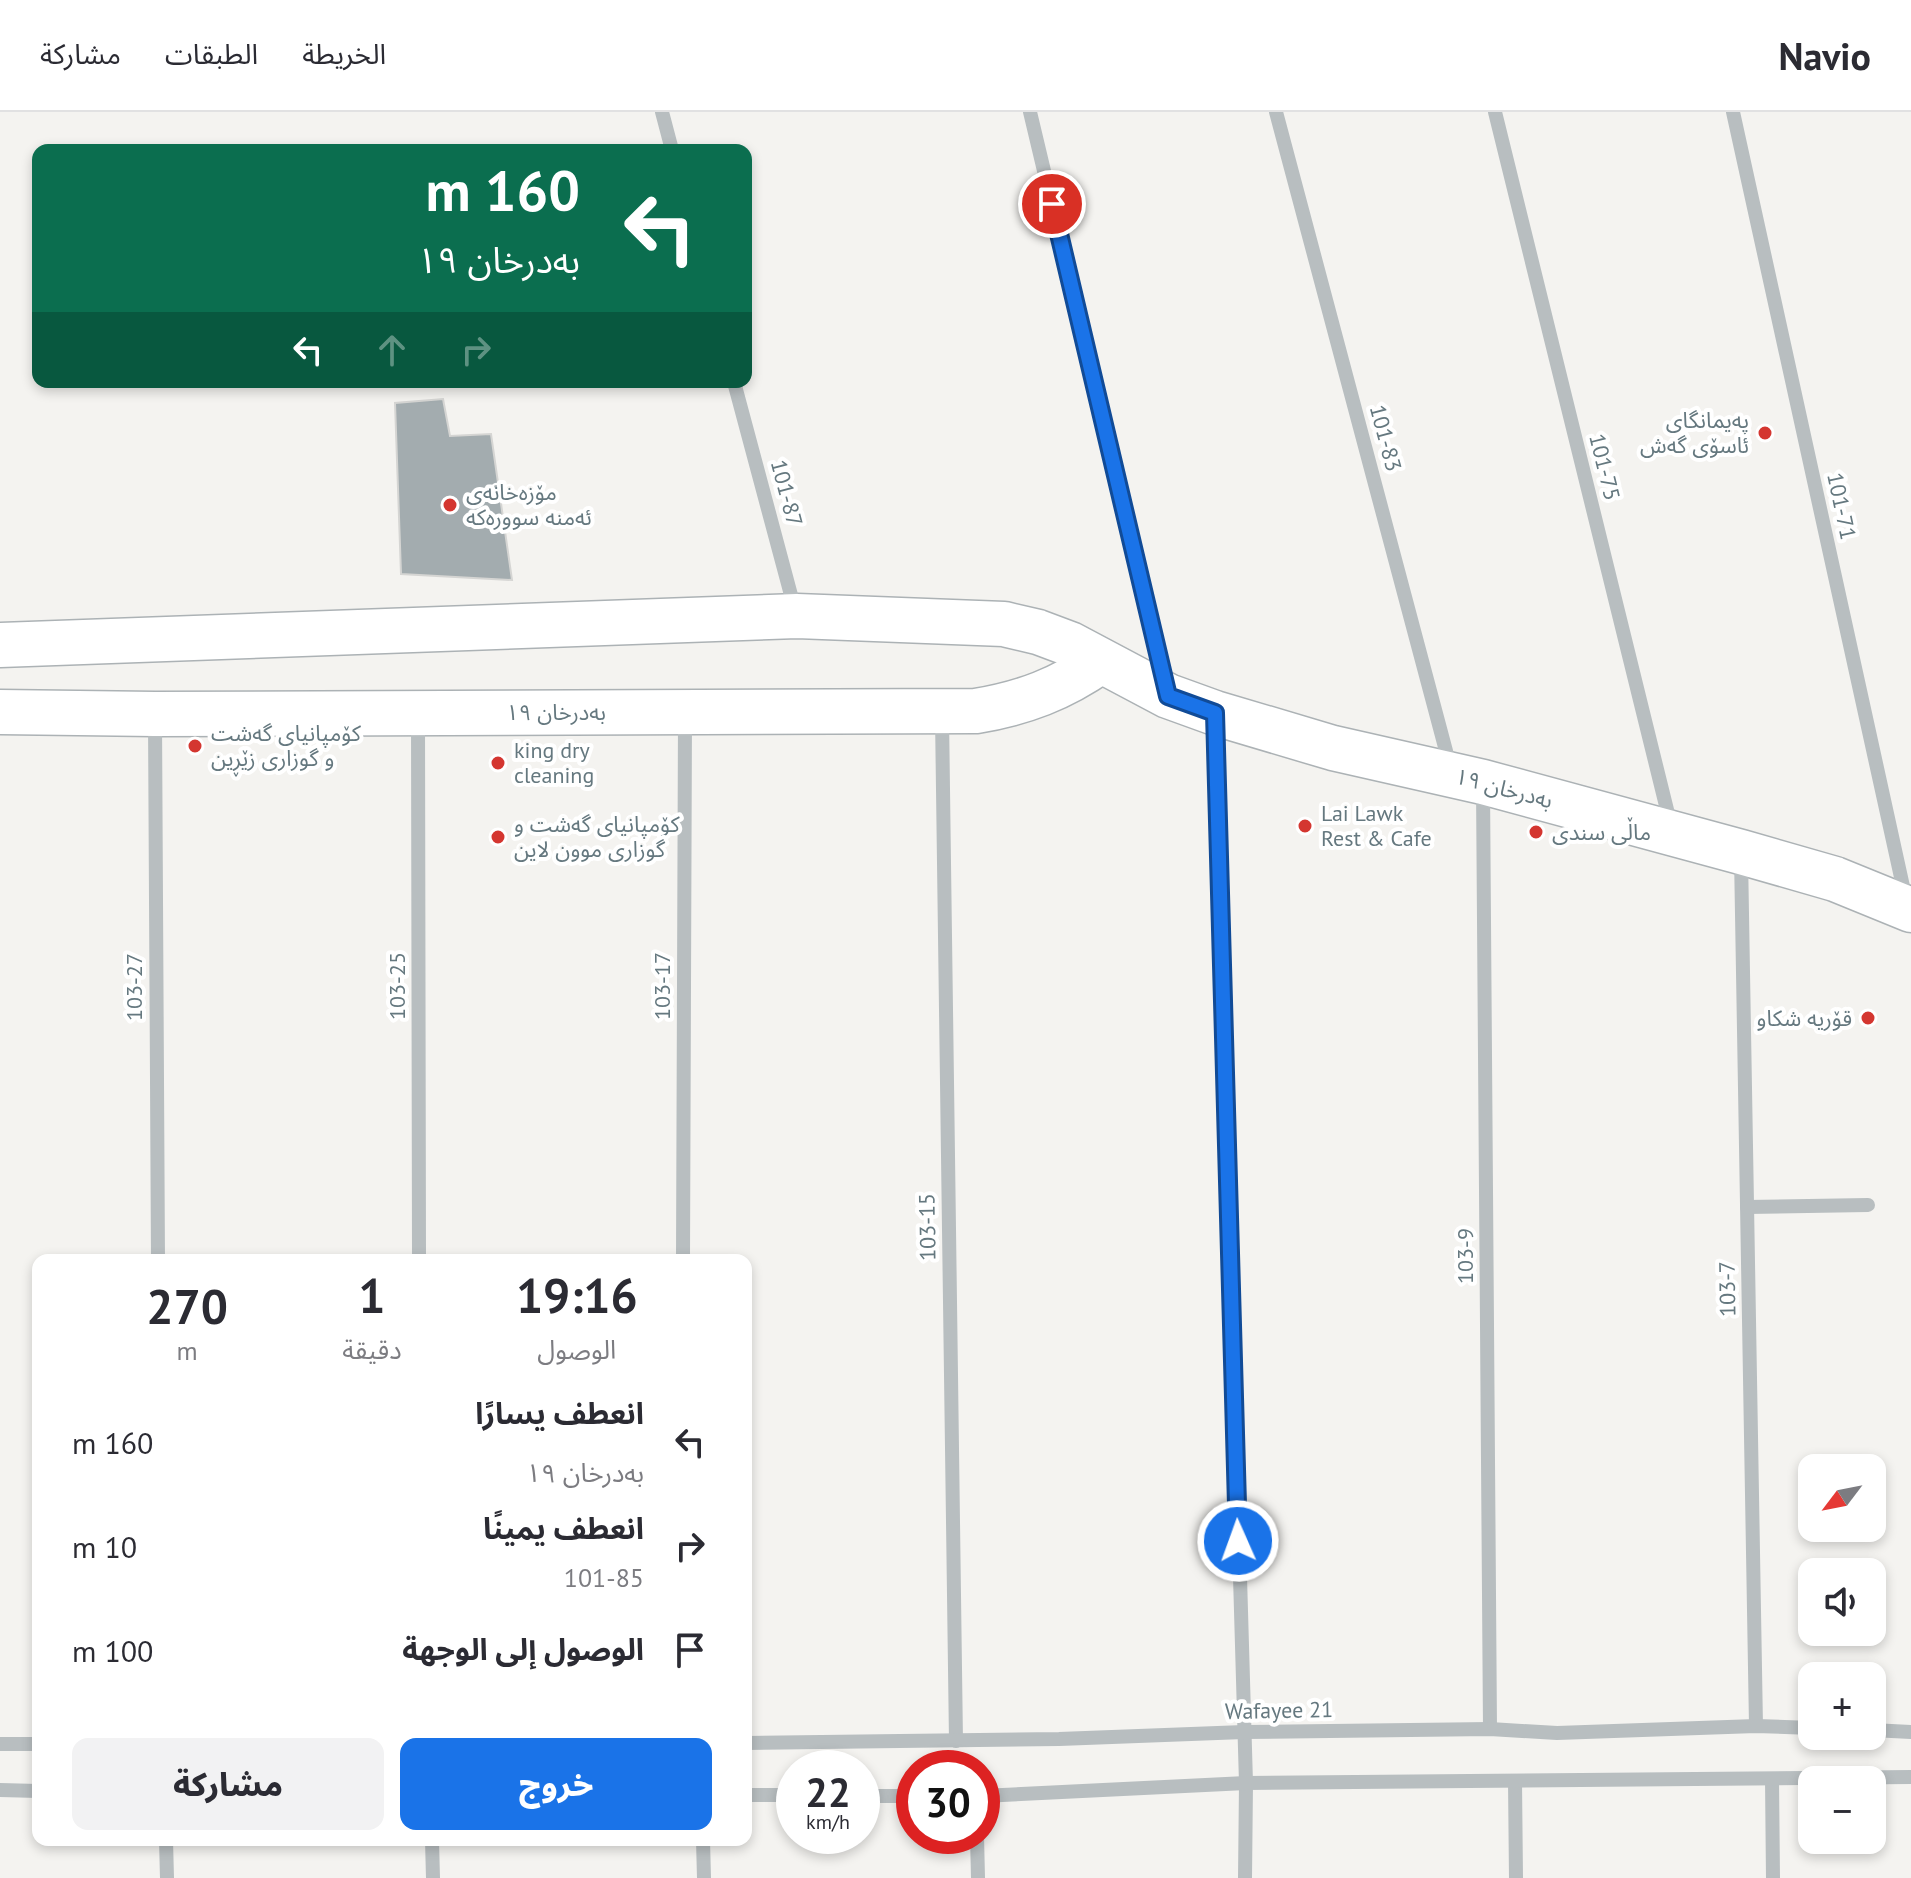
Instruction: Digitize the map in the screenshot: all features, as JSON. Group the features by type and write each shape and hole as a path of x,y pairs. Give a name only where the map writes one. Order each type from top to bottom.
{"main road":[{"name":"بەدرخان ١٩","path":"0,645 797,616 1004,624 1070,644 1168,696 1215,713 1333,748 1468,778 1741,852 1835,879 1910,910"},
{"name":"بەدرخان ١٩","path":"0,712 976,711 1043,695 1101,661"}],"street":[{"path":"662,112 670,144"},
{"path":"1030,112 1168,696"},
{"name":"101-83","path":"1276,112 1468,778"},
{"name":"101-75","path":"1495,112 1673,833"},
{"name":"101-71","path":"1733,112 1910,910"},
{"name":"101-87","path":"736,388 797,616"},
{"name":"103-17","path":"683,1254 685,711"},
{"name":"103-15","path":"942,712 956,1741"},
{"name":"103-25","path":"418,713 419,1254"},
{"path":"1215,713 1246,1783 1245,1878"},
{"name":"103-27","path":"155,714 158,1254"},
{"name":"103-9","path":"1468,778 1490,1729"},
{"name":"103-7","path":"1741,852 1756,1726"},
{"path":"1747,1207 1868,1205"},
{"name":"Wafayee 21","path":"752,1743 956,1741 1244,1732 1490,1729 1557,1733 1756,1726 1798,1728"},
{"path":"1886,1731 1911,1732"},
{"path":"0,1744 32,1744"},
{"path":"1000,1795 1246,1783 1911,1777"},
{"path":"1772,1779 1773,1878"},
{"path":"1515,1781 1516,1878"},
{"path":"0,1790 32,1791"},
{"path":"752,1795 776,1795"},
{"path":"166,1846 167,1878"},
{"path":"432,1846 433,1878"},
{"path":"703,1846 704,1878"},
{"path":"977,1854 978,1878"}],"building":[{"name":"مۆزەخانەی ئەمنە سوورەکە","path":"443,399 450,436 491,434 512,580 401,574 395,403"}],"place":[{"name":"پەیمانگای ئاسۆی گەش","path":"1765,433"},
{"name":"مۆزەخانەی ئەمنە سوورەکە","path":"450,505"},
{"name":"کۆمپانیای گەشت و گوزاری زێڕین","path":"195,746"},
{"name":"king dry cleaning","path":"498,763"},
{"name":"Lai Lawk Rest & Cafe","path":"1305,826"},
{"name":"ماڵی سندی","path":"1536,832"},
{"name":"کۆمپانیای گەشت و گوزاری موون لاین","path":"498,837"},
{"name":"قۆریە شکاو","path":"1868,1018"}],"route":[{"path":"1052,204 1168,696 1215,713 1238,1541"}]}
